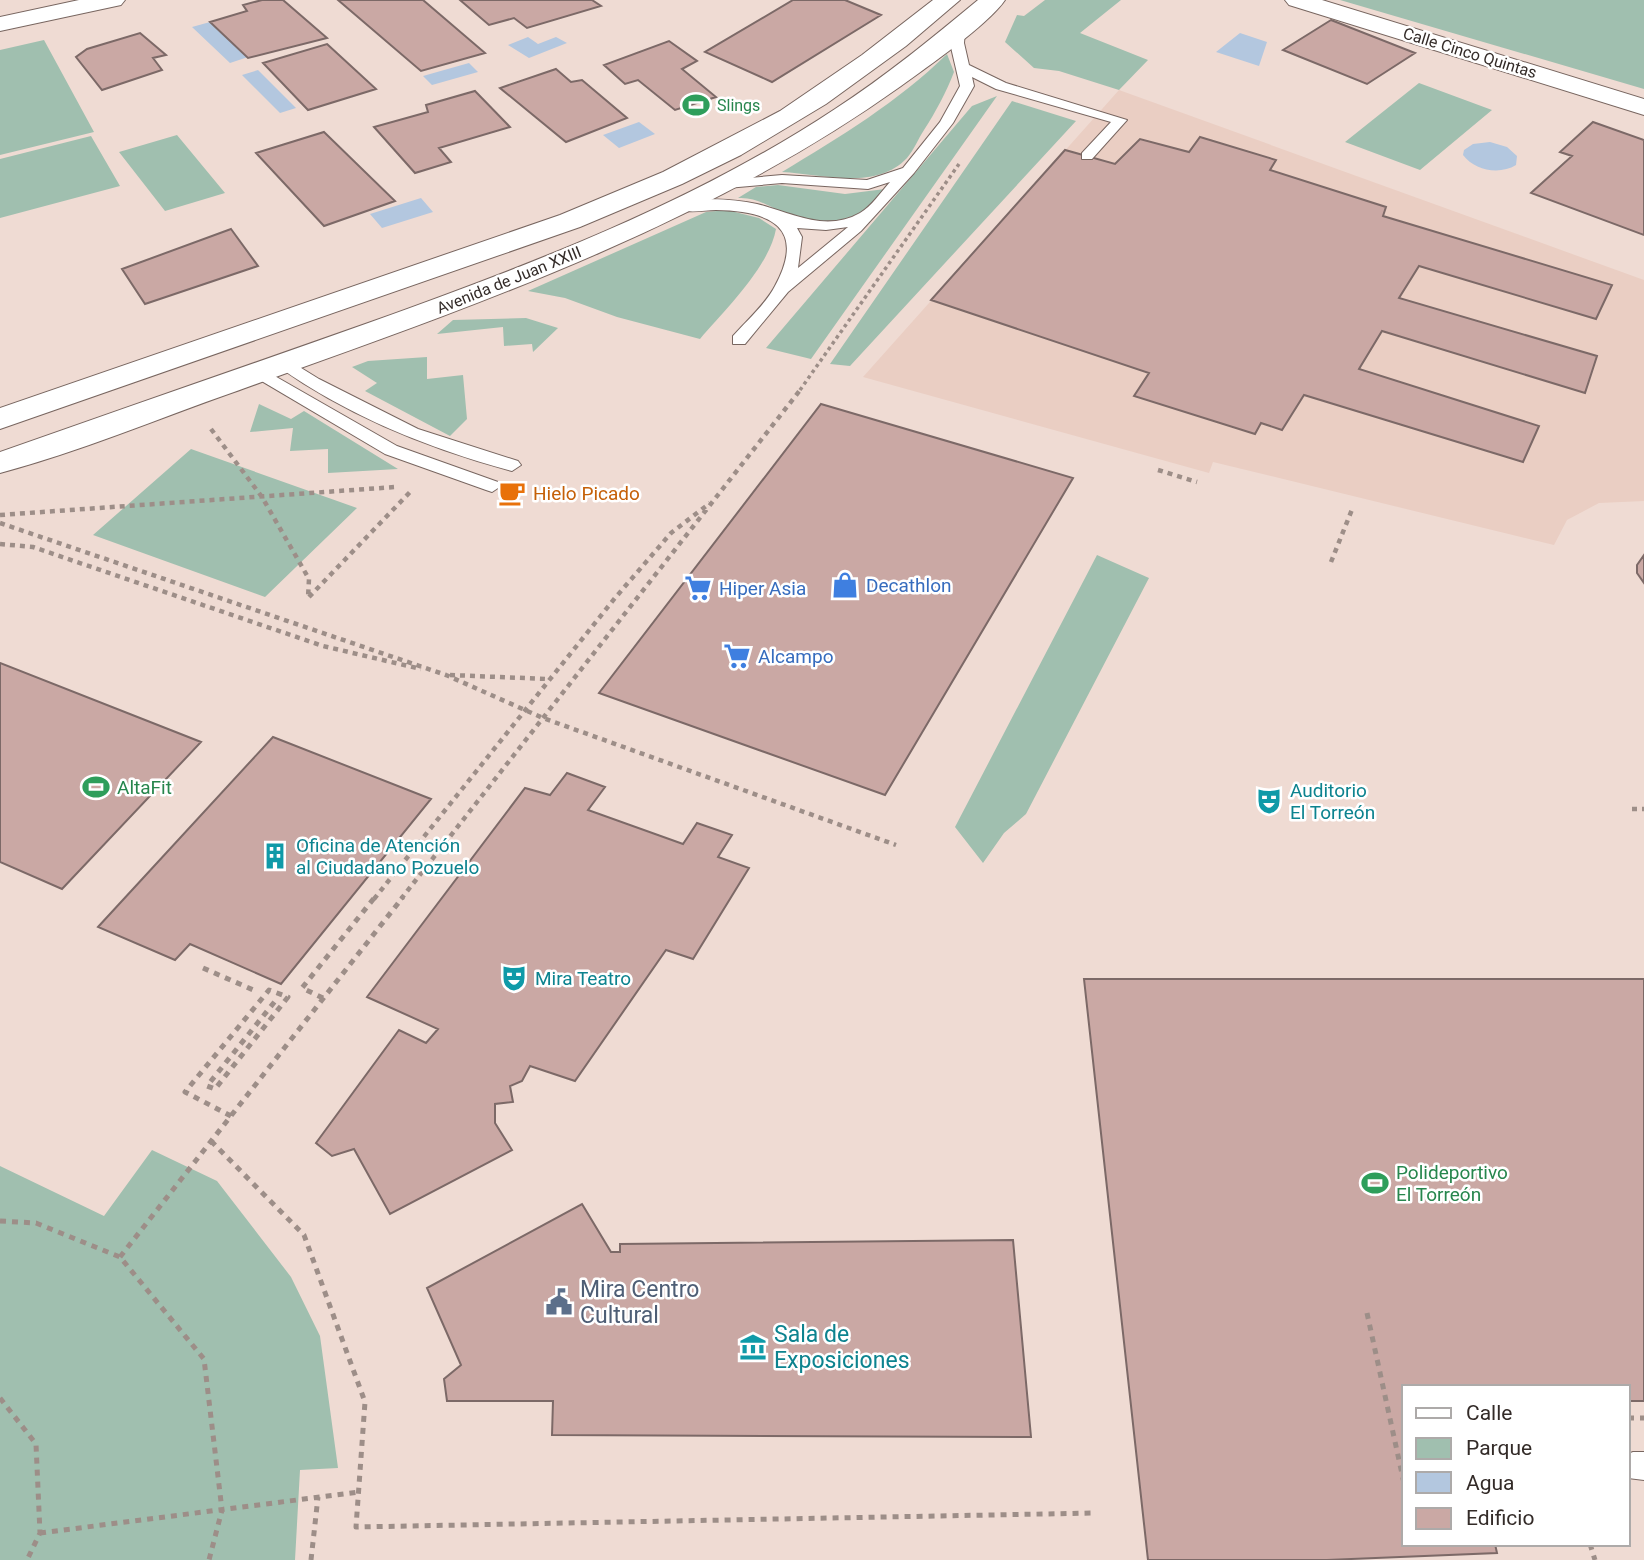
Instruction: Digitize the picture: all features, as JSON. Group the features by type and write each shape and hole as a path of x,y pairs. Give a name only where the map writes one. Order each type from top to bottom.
{"main road":[{"path":"0,24 113,0"},
{"name":"Avenida de Juan XXIII","path":"0,419 557,225 660,184 734,148 817,99 948,0"},
{"name":"Calle Cinco Quintas","path":"1297,0 1644,107"},
{"name":"Avenida de Juan XXIII","path":"0,463 482,293 682,206 727,184 846,116 903,76 976,15"}],"lane":[{"path":"739,340 782,289 842,241 867,216 909,170 957,107 967,86 965,68 957,43 976,15"},
{"path":"965,68 1011,88 1120,120 1087,156"},
{"path":"957,107 980,92 1011,88"},
{"path":"727,184 782,179 868,185 909,170"},
{"path":"682,206 742,205 804,225 833,225 867,216"},
{"path":"782,289 797,253 796,235 788,221"},
{"path":"272,367 313,383 412,433 512,466"},
{"path":"272,367 391,450 492,486"}],"path":[{"path":"120,1257 804,385"},
{"path":"186,398 262,497 309,579 308,598 416,486 408,486"},
{"path":"1158,470 1198,482"},
{"path":"0,514 400,487"},
{"path":"323,998 302,988 548,680 671,533 716,498"},
{"path":"1331,562 1353,507"},
{"path":"0,523 446,675 543,718 896,845"},
{"path":"0,544 33,547 323,646 446,675 548,680"},
{"path":"1632,809 1644,809"},
{"path":"203,968 258,992"},
{"path":"231,1116 185,1092 269,990 288,997 215,1089 207,1086 276,1000"},
{"path":"211,1141 304,1235 365,1402 356,1527 1097,1513"},
{"path":"0,1221 36,1223 120,1257 204,1359 222,1510 209,1560"},
{"path":"1367,1313 1402,1474"},
{"path":"0,1398 36,1444 40,1533 27,1560"},
{"path":"40,1533 359,1492"},
{"path":"311,1560 318,1497"}],"shaded area":[{"path":"1119,90 1644,280 1644,501 1599,503 1567,520 1554,545 1213,462 1209,473 863,377"}],"green space":[{"path":"1045,0 1121,0 1080,33 1148,60 1119,90 1059,71 1034,68 1005,42 1017,15 1024,16"},
{"path":"1340,0 1644,0 1644,89"},
{"path":"44,40 94,132 0,155 0,50"},
{"path":"947,54 954,72 948,87 912,152 894,168 880,174 848,178 782,172 889,103"},
{"path":"1419,83 1492,110 1420,170 1345,142"},
{"path":"997,96 811,359 766,348 972,106"},
{"path":"1012,101 1076,121 850,366 830,364"},
{"path":"177,135 225,193 165,211 119,152"},
{"path":"91,136 120,186 0,218 0,159"},
{"path":"778,185 845,194 885,189 861,212 832,221 799,218 754,200 738,198 756,187"},
{"path":"727,210 759,218 776,229 765,258 755,273 700,339 617,317 565,298 528,291 706,212"},
{"path":"526,318 558,328 533,352 532,344 504,346 503,327 437,334 453,320"},
{"path":"427,357 427,379 463,375 467,419 450,436 365,391 377,383 352,367 368,361"},
{"path":"259,404 291,419 304,411 398,469 328,473 328,449 290,451 293,428 250,432"},
{"path":"191,449 357,508 265,597 93,535"},
{"path":"1097,555 1149,578 1026,814 1004,833 983,863 955,827"},
{"path":"152,1150 217,1181 291,1277 320,1336 338,1468 300,1470 295,1560 0,1560 0,1166 104,1216"}],"water":[{"path":"210,22 248,57 230,63 192,27"},
{"path":"1240,33 1267,42 1259,66 1216,52"},
{"path":"528,37 538,44 556,37 567,43 529,58 508,45"},
{"path":"469,63 478,72 432,85 423,76"},
{"path":"258,70 296,108 280,113 242,75"},
{"path":"639,122 655,134 619,148 603,135"},
{"path":"1490,142 1507,147 1517,156 1516,165 1503,170 1488,170 1474,165 1463,155 1464,150 1473,144"},
{"path":"421,198 433,212 382,228 370,214"}],"building":[{"path":"262,0 283,0 327,38 248,58 210,22 247,11 243,5"},
{"path":"338,0 423,0 485,53 421,71"},
{"path":"460,0 592,0 601,6 527,28 514,18 489,25"},
{"path":"793,0 845,0 881,15 772,82 705,52"},
{"path":"1331,20 1415,53 1367,84 1283,50"},
{"path":"140,33 166,55 153,58 162,70 102,90 76,57 87,49"},
{"path":"669,41 697,61 682,69 716,97 675,110 638,80 625,84 604,65"},
{"path":"327,44 376,89 308,110 263,63"},
{"path":"556,69 571,82 582,80 627,118 566,142 500,88"},
{"path":"475,91 510,127 439,148 451,162 415,173 374,127 428,112 426,105"},
{"path":"1593,122 1644,140 1644,235 1531,193 1572,156 1560,152"},
{"path":"324,132 395,201 324,226 256,153"},
{"path":"1200,137 1276,160 1270,170 1386,207 1383,216 1612,285 1596,319 1419,266 1399,298 1597,356 1585,393 1382,331 1359,369 1539,426 1523,462 1304,395 1282,430 1261,423 1255,434 1134,396 1149,373 931,300 1065,150 1115,164 1140,139 1189,152"},
{"path":"231,229 258,266 145,304 122,269"},
{"name":"Decathlon","path":"821,404 1073,478 885,795 599,693"},
{"path":"1644,555 1644,583 1637,573 1637,565"},
{"path":"0,663 201,742 62,889 0,862"},
{"name":"Oficina de Atención al Ciudadano Pozuelo","path":"273,737 431,799 281,984 190,944 175,960 98,927"},
{"name":"Mira Teatro","path":"567,773 605,787 588,810 683,844 697,823 732,835 718,857 749,868 693,959 666,950 575,1081 530,1066 522,1081 510,1086 513,1102 495,1104 495,1123 512,1150 390,1214 354,1149 332,1156 316,1143 399,1030 426,1043 438,1029 367,997 525,788 550,795"},
{"name":"Polideportivo El Torreón","path":"1084,979 1644,979 1644,1401 1630,1401 1630,1385 1402,1385 1402,1546 1495,1546 1497,1553 1327,1560 1148,1560"},
{"path":"582,1204 611,1252 620,1252 620,1244 1013,1240 1031,1437 552,1435 553,1401 447,1401 444,1379 461,1365 427,1288"}],"place":[{"name":"Slings","path":"696,105"},
{"name":"Hielo Picado","path":"512,493"},
{"name":"Decathlon","path":"845,585"},
{"name":"Hiper Asia","path":"698,588"},
{"name":"Alcampo","path":"737,656"},
{"name":"AltaFit","path":"96,787"},
{"name":"Auditorio El Torreón","path":"1269,801"},
{"name":"Oficina de Atención al Ciudadano Pozuelo","path":"275,856"},
{"name":"Mira Teatro","path":"514,978"},
{"name":"Polideportivo El Torreón","path":"1375,1183"},
{"name":"Mira Centro Cultural","path":"559,1302"},
{"name":"Sala de Exposiciones","path":"753,1347"}]}
